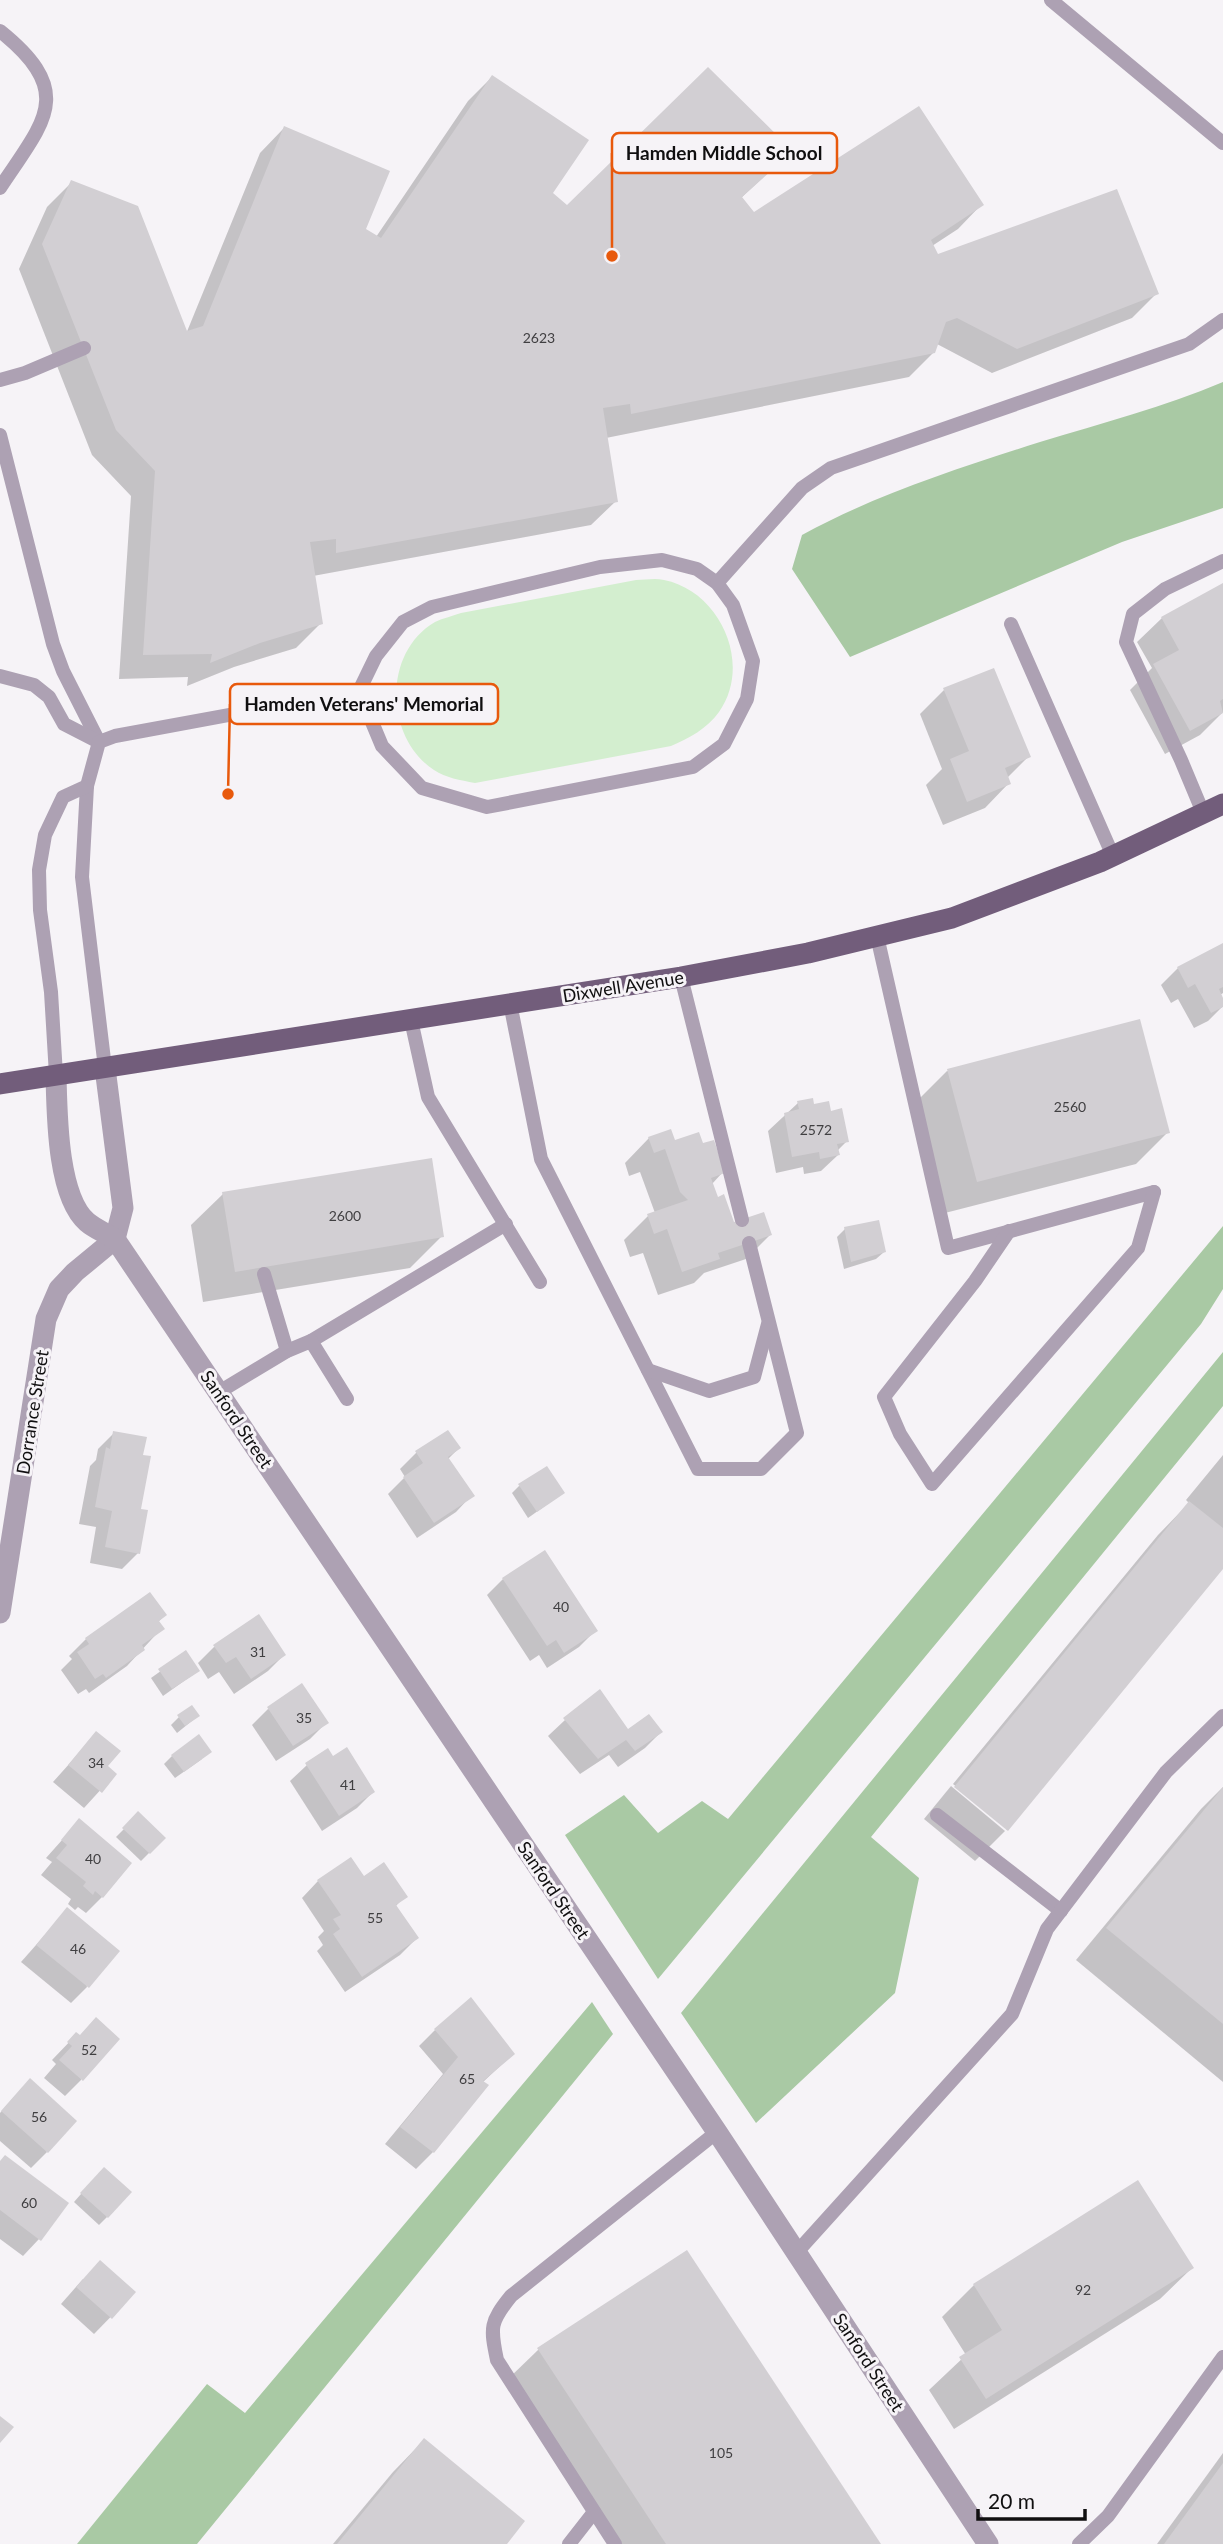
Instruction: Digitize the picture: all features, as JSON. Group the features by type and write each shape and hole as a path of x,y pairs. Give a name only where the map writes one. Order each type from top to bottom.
{"main road":[{"name":"Dixwell Avenue","path":"0,1084 681,977 808,953 952,918 1114,856 1223,804"}],"street":[{"path":"105,1068 123,1208 115,1239"},
{"name":"Sanford Street","path":"55,1075 59,1142 74,1203 86,1221 115,1239 717,2132 988,2544"},
{"name":"Dorrance Street","path":"0,1613 46,1320 59,1289 115,1239"}],"lane":[{"path":"1051,0 1223,143"},
{"path":"0,31 33,62 44,83 48,104 40,128 0,188"},
{"path":"717,583 802,488 831,468 1189,344 1223,320"},
{"path":"0,380 25,373 84,348"},
{"path":"0,435 53,644 62,671 99,742 87,786 82,877 105,1068"},
{"path":"662,561 697,569 717,583 733,604 753,661 747,699 724,744 693,767 487,807 422,788 382,746 359,691 376,656 403,622 432,607 600,567 662,561"},
{"path":"1204,815 1126,642 1133,614 1165,589 1223,561"},
{"path":"1011,624 1114,856"},
{"path":"0,676 34,685 49,697 64,724 99,742 115,736 359,691"},
{"path":"55,1075 51,992 40,910 39,870 45,835 63,797 87,786"},
{"path":"877,936 948,1248 1009,1231 1154,1192 1138,1248 932,1484 900,1434 884,1397 975,1281 1009,1231"},
{"path":"681,977 742,1220"},
{"path":"510,1003 541,1159 698,1469 761,1469 797,1433 749,1243"},
{"path":"411,1020 428,1097 540,1282"},
{"path":"219,1392 287,1351 311,1341 506,1224"},
{"path":"264,1274 287,1351"},
{"path":"648,1370 709,1391 754,1377 768,1322"},
{"path":"311,1341 347,1399"},
{"path":"797,2252 1012,2014 1047,1929 1166,1772 1223,1716"},
{"path":"937,1815 1061,1911"},
{"path":"615,2544 497,2360 492,2340 494,2318 511,2296 717,2132"},
{"path":"1079,2544 1108,2516 1223,2357"},
{"path":"569,2544 594,2512"}],"green space":[{"path":"1223,382 1223,508 1122,542 850,657 792,569 802,535 859,507 949,472 1156,407"},
{"path":"661,579 684,587 701,599 715,614 725,632 733,673 729,693 719,712 703,728 671,746 475,783 439,773 418,756 406,738 399,717 396,696 398,674 406,654 418,636 435,622 461,613 636,580"},
{"path":"1223,1226 1223,1289 1201,1324 658,1979 565,1835 624,1795 658,1833 702,1801 728,1819"},
{"path":"1223,1352 1223,1406 871,1837 919,1878 895,1993 756,2123 681,2013"},
{"path":"592,2002 613,2034 197,2544 77,2544 207,2384 245,2413"}],"building":[{"path":"708,67 793,151 742,197 754,212 919,106 984,205 931,240 938,254 1117,189 1159,294 1017,349 957,318 946,322 935,353 631,414 630,404 603,408 618,502 336,553 336,539 310,542 323,624 260,643 210,663 212,654 143,655 155,471 116,430 42,244 71,180 138,206 187,331 203,326 284,126 390,171 366,229 381,238 492,75 589,140 553,193 567,205"},
{"path":"1223,583 1223,699 1220,701 1223,713 1190,731 1153,664 1179,650 1161,617"},
{"path":"994,668 1031,757 1005,768 1011,784 967,802 950,759 969,751 943,688"},
{"path":"1223,943 1223,987 1219,989 1223,1007 1211,1013 1195,984 1188,988 1177,967"},
{"path":"1140,1019 1170,1133 977,1182 947,1069"},
{"path":"813,1098 814,1104 829,1101 831,1111 842,1108 849,1142 837,1144 840,1155 820,1159 819,1152 792,1157 784,1113 799,1109 797,1101"},
{"path":"671,1129 675,1140 699,1132 703,1143 714,1140 725,1173 711,1178 718,1197 724,1194 734,1222 764,1212 772,1235 718,1253 720,1259 682,1272 667,1229 654,1234 647,1214 688,1200 680,1192 665,1149 654,1153 648,1137"},
{"path":"432,1158 444,1237 235,1272 222,1192"},
{"path":"879,1220 886,1252 851,1262 844,1227"},
{"path":"448,1430 461,1448 448,1457 475,1496 434,1523 403,1477 423,1463 415,1451"},
{"path":"113,1431 147,1437 143,1455 151,1456 141,1509 148,1510 140,1554 105,1547 112,1511 95,1507 106,1447 110,1449"},
{"path":"547,1466 565,1493 537,1512 518,1484"},
{"path":"1189,1501 1223,1528 1223,1569 1008,1831 954,1787"},
{"path":"545,1550 598,1631 564,1653 556,1640 547,1646 502,1578"},
{"path":"150,1592 167,1615 159,1621 165,1629 142,1645 145,1650 106,1678 103,1674 95,1679 77,1652 89,1644 85,1638"},
{"path":"259,1614 286,1655 251,1679 236,1657 226,1663 213,1645"},
{"path":"186,1650 200,1671 172,1689 158,1669"},
{"path":"302,1683 329,1723 293,1746 267,1707"},
{"path":"600,1689 628,1729 649,1714 663,1732 635,1751 626,1740 598,1759 563,1718"},
{"path":"192,1705 200,1716 185,1726 177,1715"},
{"path":"96,1731 121,1751 108,1766 117,1774 102,1793 68,1765"},
{"path":"199,1734 212,1752 184,1772 171,1755"},
{"path":"347,1747 375,1792 339,1816 305,1763 328,1748 333,1756"},
{"path":"1223,1787 1223,2024 1106,1928"},
{"path":"138,1811 166,1838 150,1854 122,1828"},
{"path":"79,1818 132,1863 103,1898 95,1891 93,1895 83,1886 86,1882 56,1858 67,1845 61,1840"},
{"path":"351,1857 364,1876 384,1862 408,1897 396,1905 419,1938 362,1977 333,1934 340,1929 333,1919 341,1915 317,1880"},
{"path":"67,1907 120,1951 89,1988 36,1945"},
{"path":"471,1997 515,2054 483,2081 489,2085 434,2153 400,2127 458,2057 434,2029"},
{"path":"96,2017 120,2039 83,2081 59,2060 72,2046 67,2042 76,2032 80,2035"},
{"path":"30,2078 77,2121 48,2153 1,2111"},
{"path":"5,2155 69,2203 41,2241 0,2210 0,2161"},
{"path":"104,2167 132,2192 108,2218 80,2193"},
{"path":"1138,2180 1194,2268 986,2399 959,2357 1002,2330 973,2284"},
{"path":"687,2250 881,2544 666,2544 537,2348"},
{"path":"100,2260 136,2292 112,2319 76,2287"},
{"path":"0,2416 14,2427 0,2443"},
{"path":"424,2438 525,2521 507,2544 337,2544"},
{"path":"1223,2463 1223,2544 1164,2544"}],"place":[{"name":"Hamden Middle School","path":"612,256"},
{"name":"Hamden Veterans' Memorial","path":"228,794"}]}
